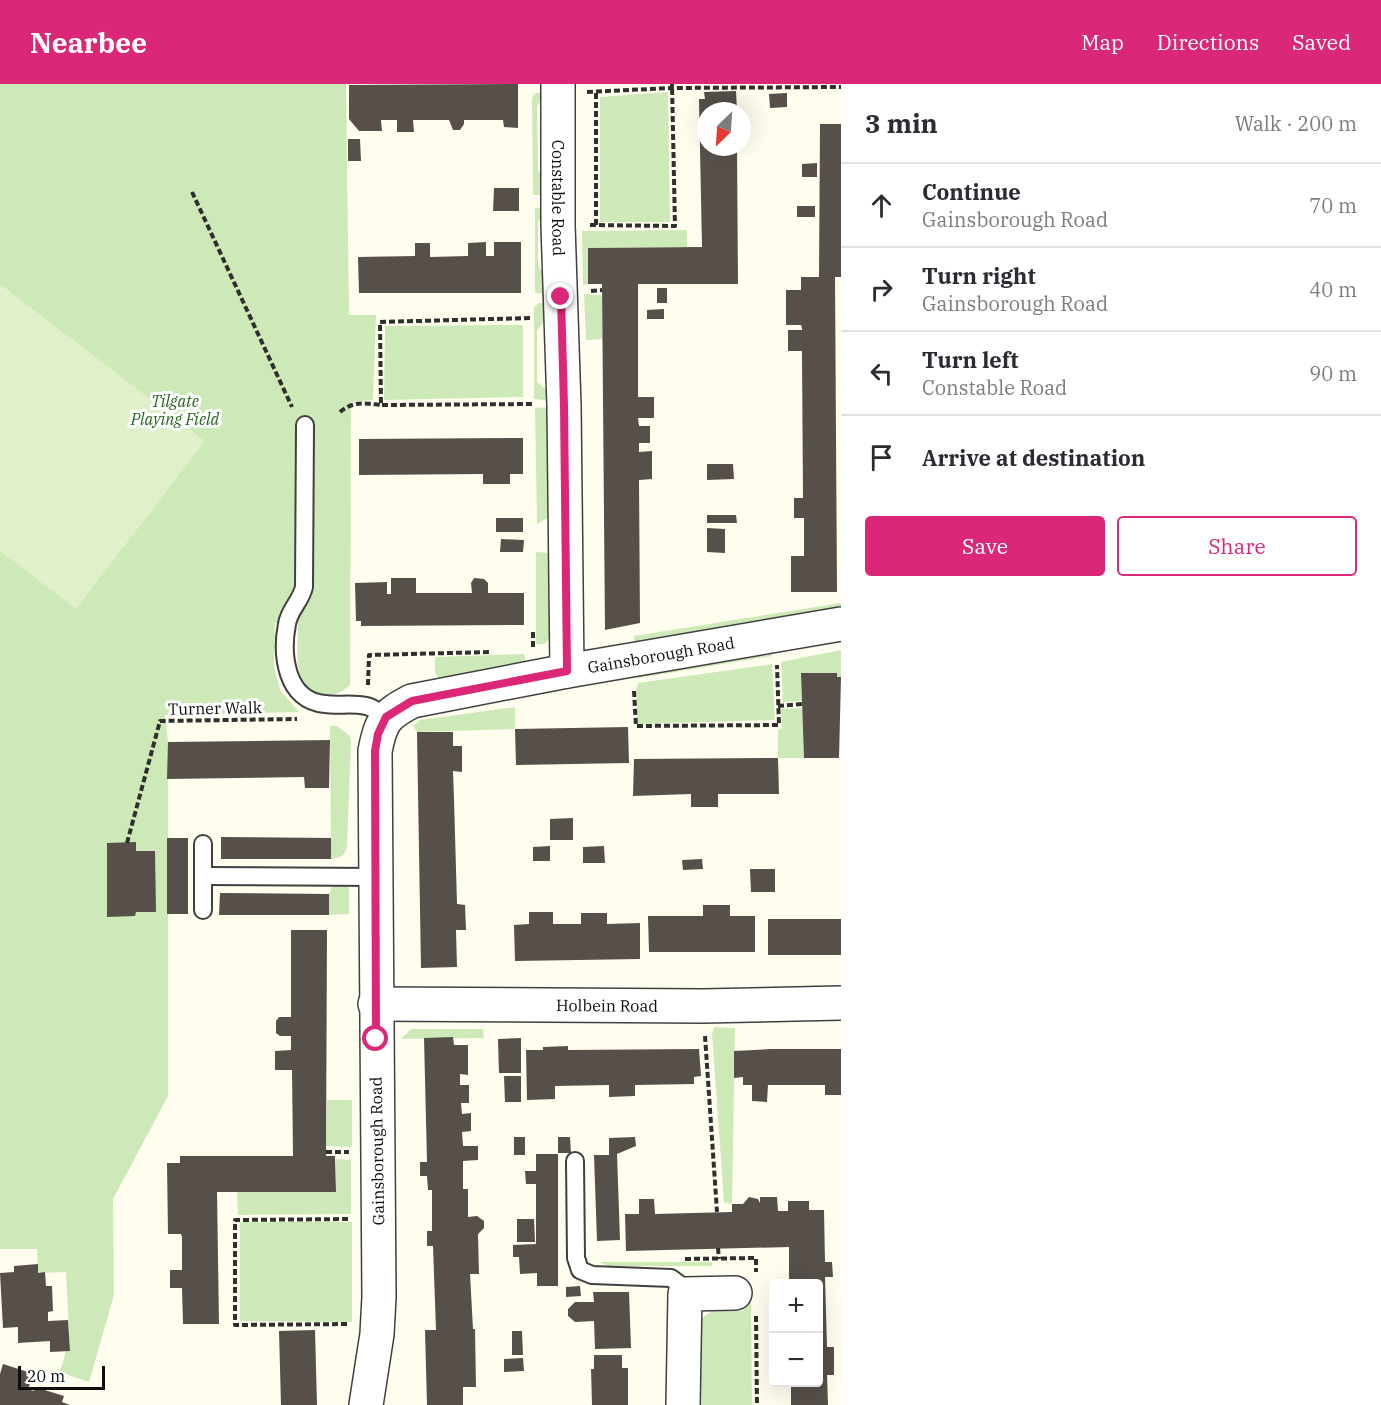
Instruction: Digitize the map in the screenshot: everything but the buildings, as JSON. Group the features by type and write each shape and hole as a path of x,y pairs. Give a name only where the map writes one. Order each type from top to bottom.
{"street":[{"name":"Constable Road","path":"558,88 558,225 564,406 567,671"},
{"name":"Gainsborough Road","path":"366,1405 377,1334 379,1297 375,1004 375,751 378,734 386,717 412,701 567,671 841,624"},
{"name":"Holbein Road","path":"375,1004 703,1006 841,1003"},
{"path":"683,1405 686,1294 735,1293"}],"lane":[{"path":"305,425 304,587 302,596 286,624 287,674 302,696 313,702 368,706 386,717"},
{"path":"203,844 203,910"},
{"path":"203,876 376,877"},
{"path":"575,1161 576,1258 580,1270 592,1275 671,1278 684,1287 686,1294"}],"path":[{"path":"558,88 596,93 671,86 841,87"},
{"path":"587,225 675,226 671,86"},
{"path":"596,93 596,225"},
{"path":"192,192 290,405 305,425"},
{"path":"381,405 380,322 530,318"},
{"path":"340,412 348,405 361,403 564,406"},
{"path":"632,661 636,726 779,724 775,636"},
{"name":"Turner Walk","path":"127,843 160,721 307,719 313,702"},
{"path":"778,706 802,704"},
{"path":"703,1006 717,1212"},
{"path":"326,1152 356,1152"},
{"path":"356,1219 235,1220 235,1325 357,1324"}],"green space":[{"name":"Tilgate Playing Field","path":"0,84 346,84 349,315 376,315 373,400 351,402 350,685 338,693 325,694 314,691 306,685 298,667 298,624 275,623 274,666 280,690 299,712 165,715 168,742 168,1096 113,1199 114,1295 89,1382 60,1372 66,1351 70,1350 66,1272 38,1273 37,1249 0,1249"},
{"path":"668,92 670,222 600,222 600,97"},
{"path":"536,93 547,93 537,106 538,170 548,186 547,195 533,195 532,101"},
{"path":"535,208 549,208 538,222 538,266 549,281 548,294 535,293"},
{"path":"687,230 687,247 589,248 588,284 583,285 582,231"},
{"path":"0,284 205,441 76,609 0,551"},
{"path":"584,294 602,295 602,339 586,340"},
{"path":"539,303 547,303 547,317 537,331 537,382 551,394 552,401 534,399 534,307"},
{"path":"523,325 523,397 384,400 385,326"},
{"path":"551,407 549,517 537,524 535,408"},
{"path":"536,552 550,553 553,635 542,644 536,644"},
{"path":"841,603 841,611 635,650 634,636"},
{"path":"841,650 841,677 837,677 836,673 801,673 802,701 783,702 781,662"},
{"path":"770,651 772,656 638,678 637,674"},
{"path":"524,654 526,662 521,669 440,680 435,673 435,657"},
{"path":"772,664 775,720 638,724 636,690 638,683"},
{"path":"515,707 515,729 417,732 413,726 420,720"},
{"path":"802,708 804,758 778,758 778,729 782,728 781,709"},
{"path":"330,726 337,726 349,735 351,741 347,846 342,856 331,859"},
{"path":"333,883 345,883 349,888 349,914 329,915 329,894"},
{"path":"714,1027 735,1028 732,1204 724,1202 712,1034"},
{"path":"411,1029 483,1029 484,1038 401,1039"},
{"path":"327,1100 352,1100 352,1147 326,1146"},
{"path":"336,1159 351,1160 351,1214 238,1215 237,1192 336,1192"},
{"path":"240,1222 352,1222 352,1322 240,1321"},
{"path":"599,1262 712,1262 712,1266 608,1266"},
{"path":"743,1296 751,1296 752,1405 694,1405 700,1322 713,1311 743,1311"}],"route":[{"path":"376,1039 375,751 378,734 386,717 412,701 567,671 561,297"}]}
